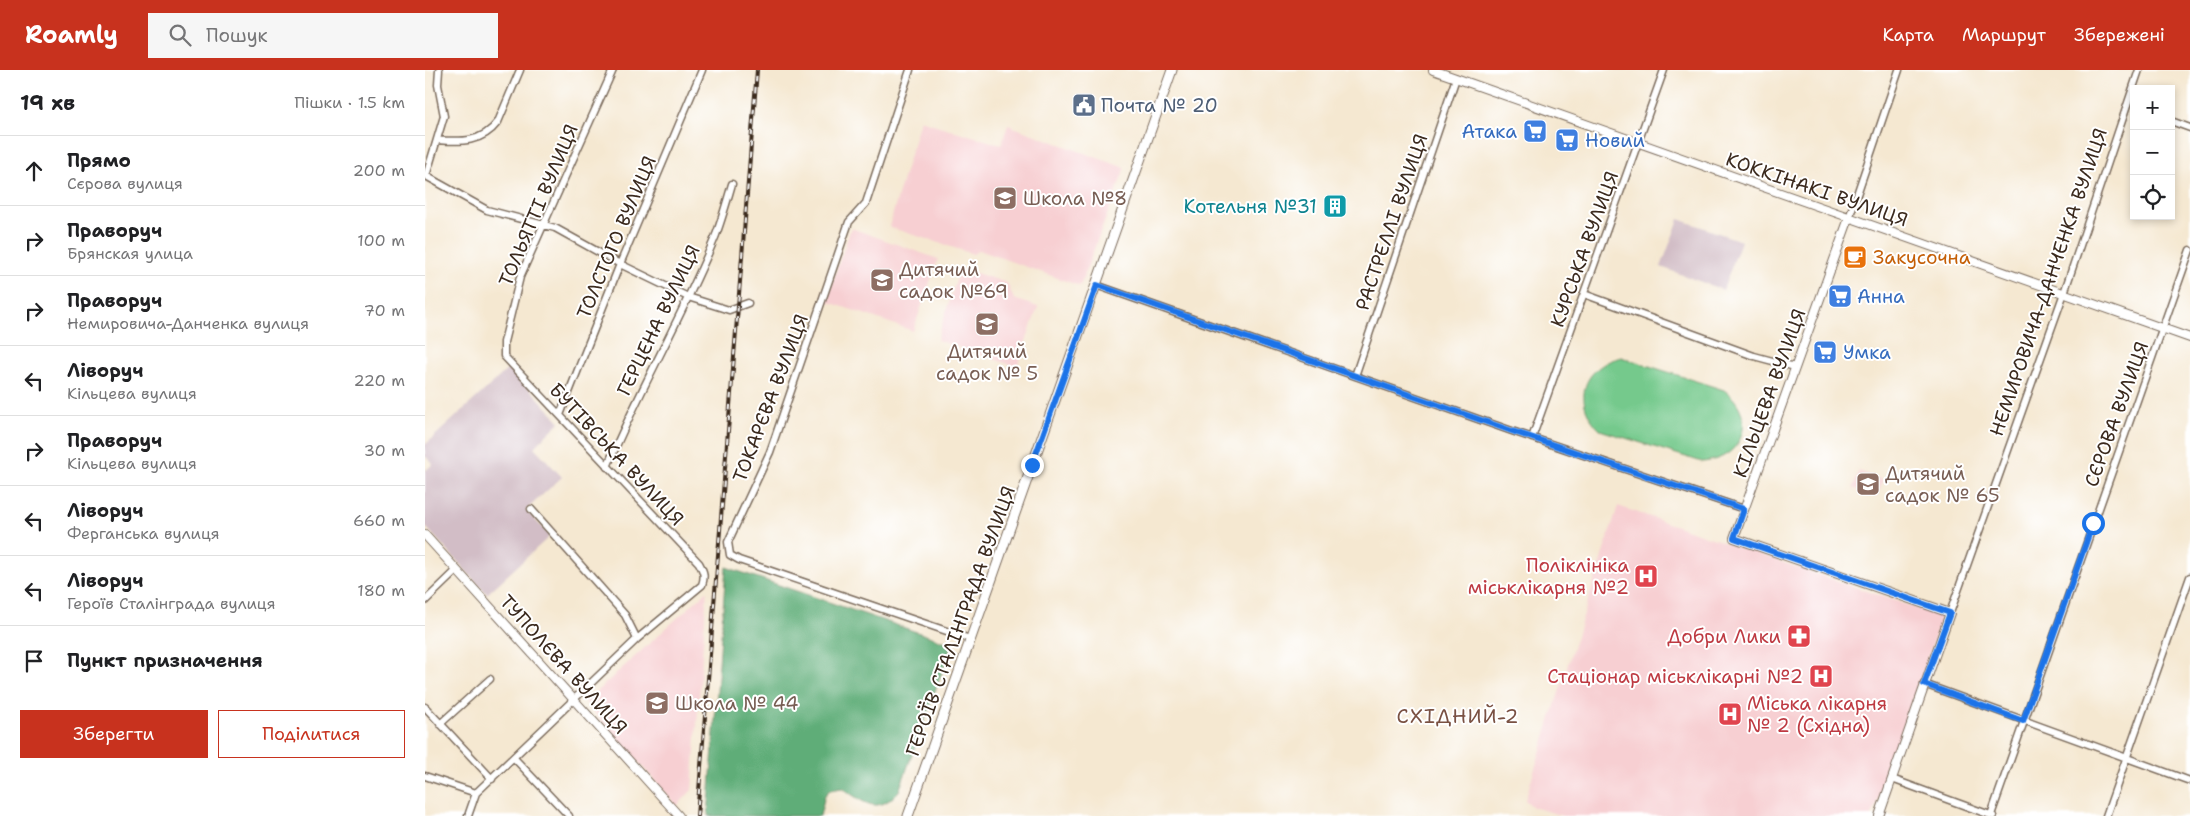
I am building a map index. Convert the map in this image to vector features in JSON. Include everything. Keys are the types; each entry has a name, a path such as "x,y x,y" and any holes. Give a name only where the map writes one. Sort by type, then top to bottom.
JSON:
{"main road":[{"name":"ГЕРОЇВ СТАЛІНГРАДА ВУЛИЦЯ","path":"908,816 1172,70"}],"street":[{"path":"439,70 438,85 444,116 425,177 487,210 555,228 620,264 688,298 729,310 748,303"},
{"path":"437,140 463,142 492,130 498,122 520,70"},
{"name":"ТОЛЬЯТТІ ВУЛИЦЯ","path":"504,356 504,342 520,277 613,70"},
{"name":"ТОЛСТОГО ВУЛИЦЯ","path":"559,415 620,264 703,70"},
{"name":"ТОКАРЄВА ВУЛИЦЯ","path":"910,70 866,203 849,222 770,452 728,542 728,549 730,555 739,560 971,639"},
{"name":"КОККІНАКІ ВУЛИЦЯ","path":"1433,70 1637,144 2190,338"},
{"name":"КУРСЬКА ВУЛИЦЯ","path":"1532,438 1664,70"},
{"name":"КІЛЬЦЕВА ВУЛИЦЯ","path":"1899,70 1849,218 1734,538 1950,613"},
{"name":"НЕМИРОВИЧА-ДАНЧЕНКА ВУЛИЦЯ","path":"1879,816 1924,684 2064,293 2139,70"},
{"name":"РАСТРЕЛЛІ ВУЛИЦЯ","path":"1355,376 1456,78"},
{"path":"2125,107 2130,108"},
{"path":"2175,122 2190,128"},
{"name":"ГЕРЦЕНА ВУЛИЦЯ","path":"607,467 630,413 688,298 717,234 732,184"},
{"name":"СЄРОВА ВУЛИЦЯ","path":"1991,816 2190,250"},
{"path":"1097,285 1532,438 1744,509"},
{"path":"1584,294 1754,356 1795,367"},
{"name":"БУТІВСЬКА ВУЛИЦЯ","path":"504,356 699,564 704,576 702,585 637,639"},
{"path":"469,816 476,794 637,639 625,615 531,509"},
{"name":"ТУПОЛЄВА ВУЛИЦЯ","path":"425,535 679,816"},
{"path":"425,601 457,570"},
{"path":"2106,816 2190,577"},
{"path":"441,724 490,679"},
{"path":"1924,684 2190,781"},
{"path":"425,707 492,779"},
{"path":"513,758 569,816"},
{"path":"425,776 476,794"},
{"path":"1892,779 1991,816"}],"shaded area":[{"name":"Школа №8","path":"920,120 1001,145 1008,125 1125,168 1080,286 979,250 973,254 889,227"},
{"path":"1679,219 1741,241 1723,290 1661,267"},
{"name":"Дитячий садок №69","path":"851,228 938,259 913,331 826,301"},
{"name":"Дитячий садок № 5","path":"960,268 1007,283 1014,299 1038,307 1017,367 937,340"},
{"path":"510,367 560,422 534,447 562,477 526,510 550,536 487,594 425,526 425,471 433,464 425,456 425,445"},
{"name":"Дитячий садок № 65","path":"1859,471 1883,480 1877,497 1853,488"},
{"name":"Міська лікарня № 2 (Східна)","path":"1618,506 1940,616 1938,628 1872,816 1563,816 1533,807 1525,800"},
{"name":"Школа № 44","path":"707,591 692,790 677,806 585,702"}],"green space":[{"path":"1621,357 1724,390 1735,400 1741,411 1742,434 1737,444 1728,453 1717,459 1702,462 1600,430 1591,419 1586,408 1585,386 1598,369 1608,362"},
{"path":"726,567 952,644 899,791 891,799 877,805 871,804 864,802 842,788 830,790 825,795 820,816 708,816"}],"railway":[{"path":"697,816 757,70"}],"place":[{"name":"Почта № 20","path":"1084,105"},
{"name":"Атака","path":"1535,131"},
{"name":"Новий","path":"1567,140"},
{"name":"Школа №8","path":"1005,198"},
{"name":"Котельня №31","path":"1335,206"},
{"name":"Закусочна","path":"1855,257"},
{"name":"Дитячий садок №69","path":"882,280"},
{"name":"Анна","path":"1840,296"},
{"name":"Дитячий садок № 5","path":"987,324"},
{"name":"Умка","path":"1825,352"},
{"name":"Дитячий садок № 65","path":"1868,484"},
{"name":"Поліклініка міськлікарня №2","path":"1646,576"},
{"name":"Добри Лики","path":"1799,636"},
{"name":"Стаціонар міськлікарні №2","path":"1821,676"},
{"name":"Школа № 44","path":"657,703"},
{"name":"Міська лікарня № 2 (Східна)","path":"1730,714"}],"district":[{"name":"СХІДНИЙ-2","path":"1458,716"}],"route":[{"path":"1032,465 1097,285 1512,431 1744,509 1734,538 1950,613 1924,684 2023,721 2093,523"}]}
